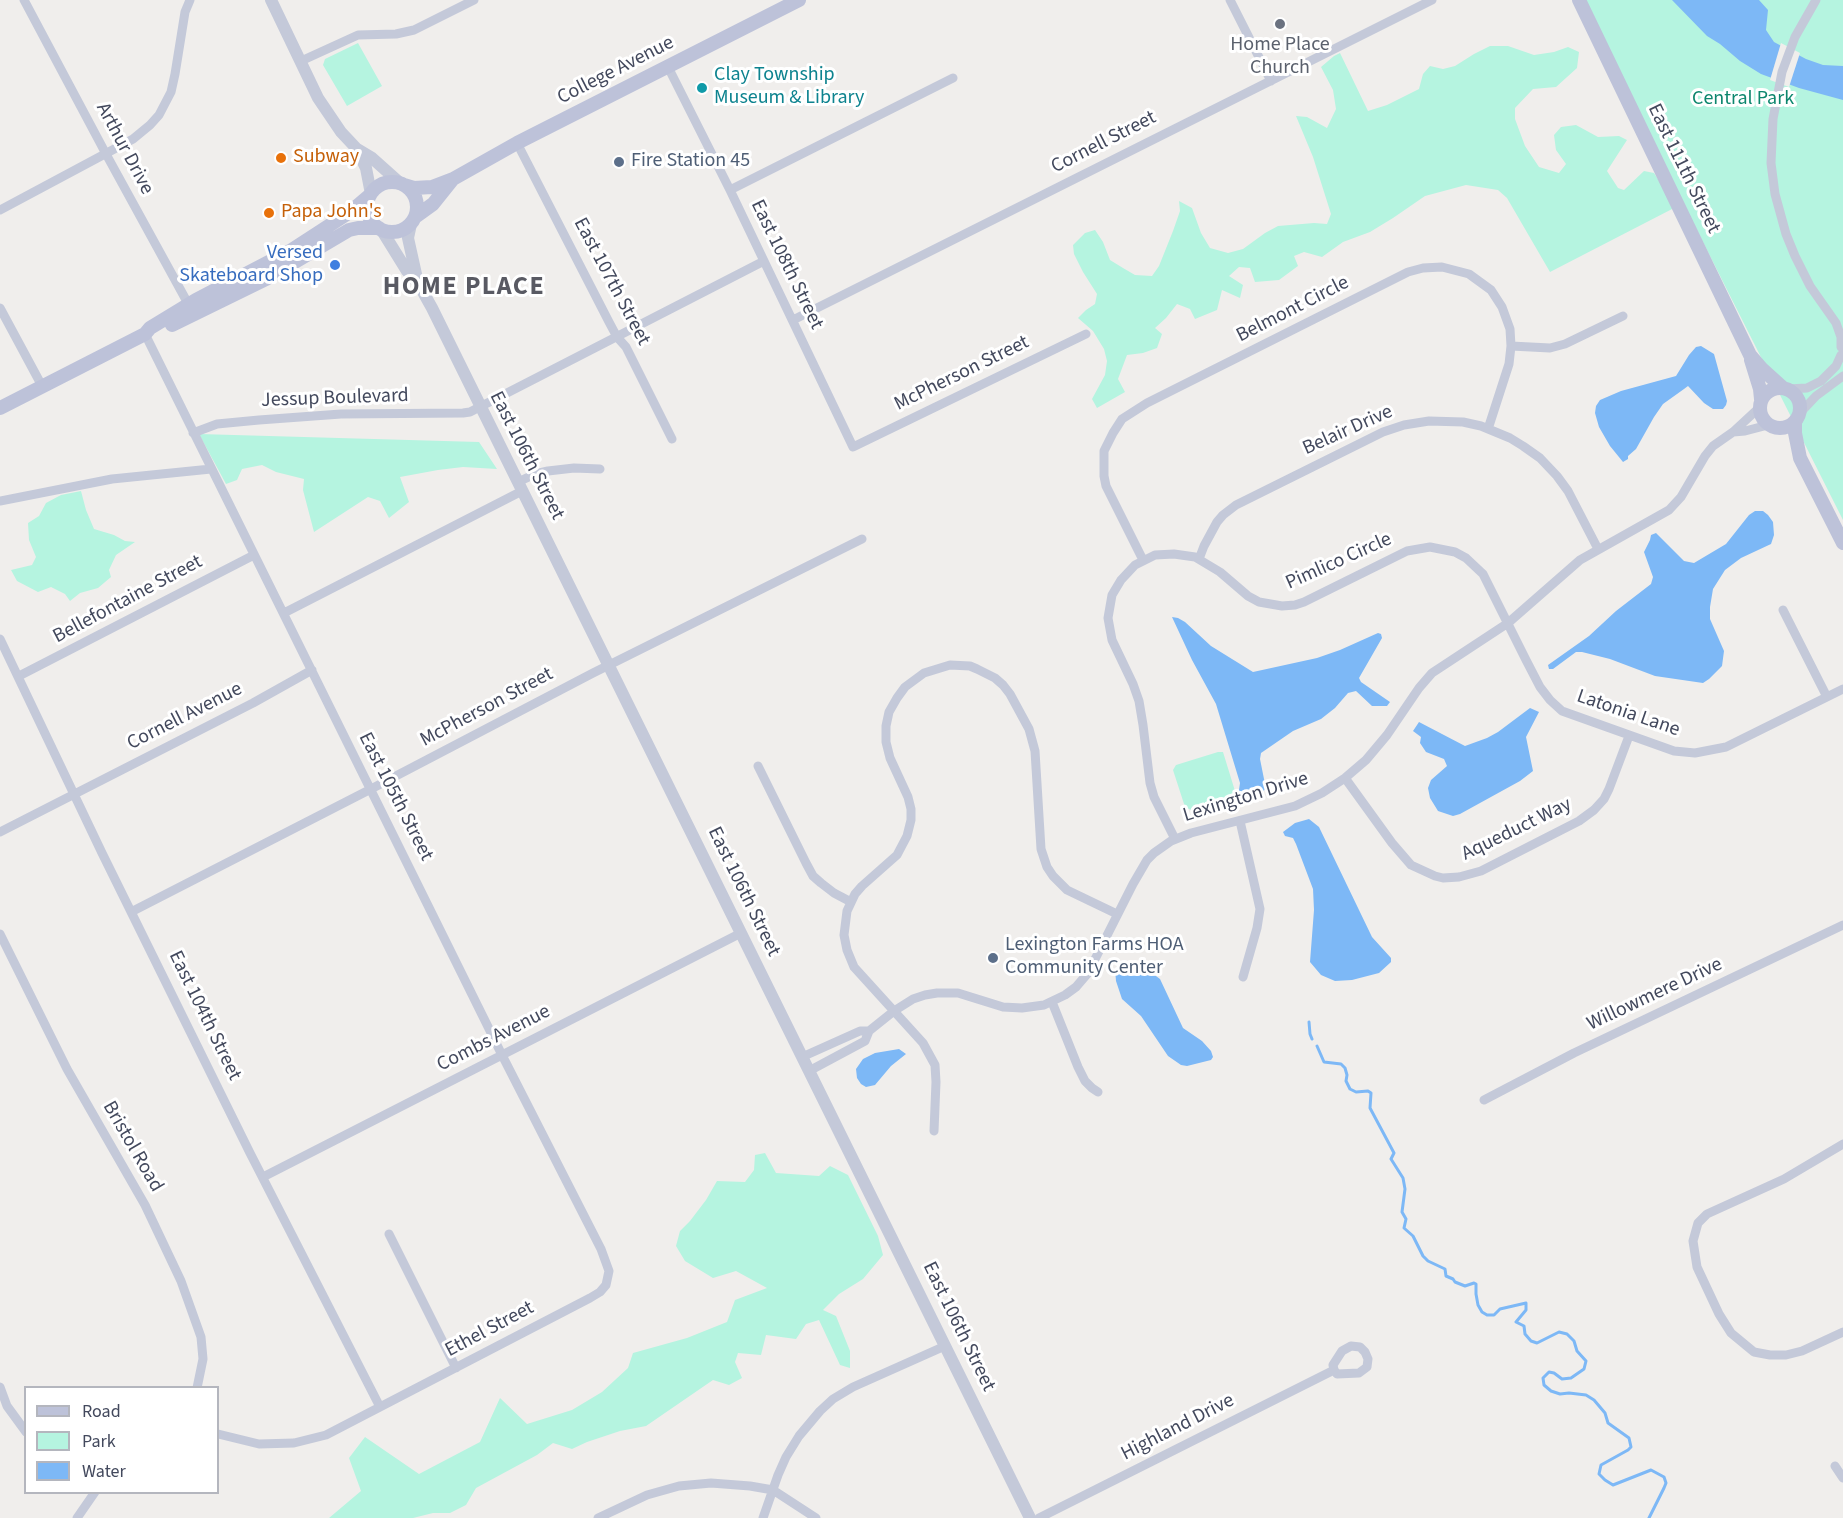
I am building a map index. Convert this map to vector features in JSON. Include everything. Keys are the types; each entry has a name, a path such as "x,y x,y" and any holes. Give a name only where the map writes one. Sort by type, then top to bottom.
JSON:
{"main road":[{"name":"College Avenue","path":"402,184 414,188 432,187 453,179 517,143 799,0"},
{"name":"East 111th Street","path":"1579,0 1750,355 1762,369 1785,388"},
{"name":"College Avenue","path":"413,220 433,204 453,179"},
{"path":"0,408 145,334 150,328 192,310 292,264 349,230 364,227 394,232 403,229 413,220 417,206 416,199 410,189 402,184 384,183 339,220 192,310"},
{"path":"371,195 368,203 369,213 373,222 380,229"},
{"name":"East 111th Street","path":"1750,355 1760,389 1760,403"},
{"path":"1800,458 1795,433 1799,399 1785,388 1770,390 1760,403 1762,418 1800,458 1843,543"},
{"path":"1771,426 1787,428 1798,417"}],"street":[{"name":"Arthur Drive","path":"24,0 192,310"},
{"path":"0,210 133,139 159,115 171,92 184,19 190,0"},
{"path":"271,0 318,98 341,132 356,148 372,158 402,184"},
{"path":"301,61 353,36 396,34 414,30 474,0"},
{"path":"1230,0 1271,81"},
{"name":"Cornell Street","path":"793,320 1271,81 1420,3 1432,0"},
{"path":"1785,388 1807,388 1821,381 1836,366 1842,350 1840,334 1829,310 1810,286 1786,234 1777,205 1771,154 1775,102 1786,59 1816,0"},
{"name":"East 108th Street","path":"668,67 765,261 853,447"},
{"path":"730,190 953,78"},
{"name":"East 107th Street","path":"517,143 617,338 626,347 672,439"},
{"path":"356,148 368,173 371,195"},
{"name":"East 106th Street","path":"413,220 408,238 418,283 1030,1518"},
{"name":"East 106th Street","path":"380,229 407,271 418,283"},
{"path":"479,407 765,261"},
{"name":"Belmont Circle","path":"1143,560 1106,486 1103,466 1104,451 1122,419 1136,409 1408,272 1442,267 1459,270 1469,274 1491,290 1497,298 1507,318 1511,346 1509,364 1488,429"},
{"path":"0,308 42,386"},
{"path":"1829,310 1843,320"},
{"path":"1511,346 1550,348 1565,344 1623,316"},
{"name":"East 105th Street","path":"145,334 502,1055 601,1249 608,1266 608,1277"},
{"name":"McPherson Street","path":"853,447 1086,334"},
{"path":"1798,417 1816,396 1843,376"},
{"name":"Lexington Drive","path":"809,1071 865,1041 869,1031 913,999 937,993 958,993 1013,1008 1038,1006 1052,1002 1076,987 1088,973 1117,914 1148,860 1160,848 1191,833 1294,806 1322,793 1345,778 1387,735 1432,673 1508,623 1570,568 1598,549 1669,510 1681,497 1705,456 1724,437 1733,432 1760,403"},
{"name":"Jessup Boulevard","path":"193,433 217,424 259,420 341,414 463,413 479,407"},
{"name":"Belair Drive","path":"1199,559 1217,522 1230,509 1383,432 1404,425 1429,422 1463,422 1488,429 1510,438 1540,458 1557,476 1573,501 1598,549"},
{"name":"Lexington Drive","path":"1733,432 1771,426"},
{"path":"284,613 520,486 535,474 574,468 600,470"},
{"path":"0,501 112,479 211,469"},
{"name":"McPherson Street","path":"131,912 609,666 862,539"},
{"name":"Pimlico Circle","path":"1143,560 1155,555 1174,554 1199,559 1220,572 1248,596 1271,605 1282,606 1304,602 1407,551 1430,547 1455,552 1466,558 1483,574 1508,623"},
{"name":"Bellefontaine Street","path":"19,676 254,555"},
{"path":"1143,560 1126,573 1116,587 1109,605 1109,624 1112,640 1139,701 1154,797 1175,839"},
{"path":"1783,610 1827,697"},
{"name":"Latonia Lane","path":"1508,623 1540,687 1562,711 1674,751 1695,753 1717,750 1740,741 1843,689"},
{"name":"East 104th Street","path":"0,639 131,912 380,1407"},
{"path":"934,1131 935,1065 923,1043 854,967 844,935 847,911 851,902 862,885 897,855 907,836 911,820 908,797 890,758 886,742 889,712 905,687 918,676 941,667 960,665 970,666 987,673 1004,685 1029,729 1037,763 1041,849 1044,860 1053,876 1067,890 1117,914"},
{"name":"Cornell Avenue","path":"0,832 253,703 312,670"},
{"name":"Aqueduct Way","path":"1345,778 1392,843 1411,865 1443,878 1459,877 1481,871 1579,821 1594,810 1609,789 1629,736"},
{"path":"758,766 813,876 851,902"},
{"path":"1240,821 1260,909 1243,976"},
{"name":"Willowmere Drive","path":"1484,1100 1574,1053 1843,925"},
{"name":"Combs Avenue","path":"263,1177 741,933"},
{"name":"Bristol Road","path":"0,934 67,1069 146,1205 181,1281 201,1337 203,1359 197,1386"},
{"path":"1052,1002 1085,1081 1098,1092"},
{"name":"Lexington Drive","path":"802,1057 860,1031 869,1031"},
{"path":"1843,1144 1784,1179 1707,1214 1698,1223 1693,1240 1697,1267 1719,1314 1731,1333 1754,1352 1786,1356 1843,1332"},
{"path":"389,1234 456,1368"},
{"name":"Ethel Street","path":"219,1434 260,1444 294,1443 326,1435 590,1298 606,1286 608,1277"},
{"path":"763,1518 786,1457 799,1436 829,1403 853,1387 945,1346"},
{"name":"Highland Drive","path":"1039,1518 1334,1370"},
{"path":"0,1387 7,1406 24,1429"},
{"path":"1835,1466 1843,1478"},
{"path":"598,1518 647,1495 679,1486 700,1484 723,1484 773,1490 816,1518"},
{"path":"80,1517 94,1494"}],"green space":[{"name":"Central Park","path":"1581,0 1843,0 1843,520"},
{"path":"358,43 382,86 347,106 323,65 325,59"},
{"path":"1490,46 1508,46 1534,55 1568,47 1579,52 1577,68 1556,87 1533,89 1515,108 1515,119 1525,146 1539,167 1559,173 1566,164 1556,150 1554,135 1561,127 1576,125 1598,137 1619,136 1627,140 1607,171 1618,188 1624,190 1644,171 1654,173 1676,207 1550,272 1507,198 1498,190 1466,185 1425,196 1370,232 1343,242 1322,257 1304,252 1294,256 1298,266 1279,280 1255,282 1250,268 1239,267 1229,276 1243,285 1240,298 1222,290 1217,310 1195,319 1190,309 1177,304 1155,328 1162,334 1157,348 1127,355 1118,379 1125,392 1097,408 1092,399 1105,375 1107,361 1104,349 1093,331 1078,318 1095,304 1097,294 1074,254 1073,245 1085,233 1095,230 1110,260 1135,275 1152,276 1159,266 1173,231 1180,211 1179,201 1192,208 1201,233 1210,248 1228,253 1243,249 1278,226 1327,224 1331,214 1313,157 1296,116 1307,117 1327,128 1336,109 1333,90 1321,67 1340,53 1368,111 1387,105 1419,89 1423,74 1430,66 1443,69 1455,66"},
{"path":"199,434 479,442 497,469 463,467 400,477 409,502 389,518 380,501 368,497 314,532 303,490 304,479 276,472 262,465 242,469 237,480 226,484"},
{"path":"81,491 94,529 125,541 135,542 116,555 109,570 111,577 98,588 80,593 70,601 65,594 51,587 38,592 17,581 11,570 32,565 36,557 29,540 28,523 39,516 46,503 61,495"},
{"path":"1223,752 1235,791 1232,797 1191,810 1185,807 1173,770 1176,765"},
{"path":"765,1153 776,1173 819,1176 830,1166 848,1175 878,1236 883,1255 863,1279 839,1294 823,1310 836,1316 850,1351 850,1368 840,1365 819,1320 806,1324 796,1339 766,1335 761,1355 738,1353 735,1362 742,1378 729,1385 713,1380 646,1426 620,1431 572,1449 553,1443 537,1455 476,1488 466,1505 450,1513 433,1513 413,1518 329,1518 361,1491 349,1458 365,1437 419,1474 480,1442 500,1398 527,1424 572,1410 602,1392 628,1368 633,1353 687,1338 727,1322 735,1300 767,1288 736,1271 713,1278 685,1261 676,1246 680,1231 706,1200 717,1181 745,1182 754,1170 755,1155"}],"water":[{"path":"1672,0 1759,0 1768,10 1766,30 1774,42 1823,65 1843,66 1843,100 1799,88 1761,74 1707,36"},
{"path":"1701,346 1714,354 1727,401 1726,405 1723,409 1713,409 1688,386 1663,404 1636,449 1623,462 1599,427 1595,413 1600,400 1621,391 1676,376 1689,355 1696,347"},
{"path":"1755,511 1763,511 1768,515 1773,522 1774,535 1771,544 1741,558 1725,570 1713,589 1710,619 1724,651 1722,666 1709,679 1703,683 1655,676 1610,659 1582,652 1576,652 1553,669 1549,669 1548,665 1589,636 1616,611 1651,584 1653,577 1644,552 1651,535 1656,533 1684,561 1694,563 1726,544 1749,515"},
{"path":"1172,617 1185,622 1211,646 1253,672 1317,658 1378,633 1381,634 1382,638 1359,678 1361,682 1390,702 1387,706 1372,706 1356,691 1348,693 1321,719 1293,731 1261,753 1260,759 1266,789 1247,802 1237,803 1240,783 1216,704"},
{"path":"1530,708 1539,712 1526,737 1533,771 1520,781 1460,814 1453,816 1438,811 1430,798 1428,788 1431,780 1447,766 1444,759 1426,752 1420,743 1421,737 1413,731 1419,722 1465,746 1498,732"},
{"path":"1309,819 1319,827 1372,937 1391,958 1391,962 1379,973 1352,980 1335,981 1321,975 1310,962 1314,910 1313,889 1293,838 1285,836 1283,832 1295,823"},
{"path":"1119,967 1160,979 1183,1028 1202,1041 1211,1051 1213,1057 1211,1060 1187,1066 1181,1065 1168,1056 1141,1016 1122,999 1116,981 1115,969"},
{"path":"899,1049 906,1054 891,1066 875,1085 866,1087 861,1084 857,1078 856,1069 863,1059 875,1053"}],"pier":[{"path":"1781,43 1800,53 1789,87 1770,80"}],"waterway":[{"path":"1309,1022 1312,1039"},
{"path":"1317,1046 1324,1062 1341,1064 1345,1068 1346,1081 1350,1089 1356,1092 1371,1093 1370,1108 1394,1153 1391,1159 1403,1178 1405,1189 1402,1212 1406,1219 1404,1228 1413,1236 1423,1256 1445,1269 1446,1276 1455,1282 1465,1286 1476,1284 1478,1305 1487,1315 1494,1315 1500,1309 1526,1303 1526,1310 1516,1322 1524,1326 1525,1334 1531,1341 1537,1343 1559,1332 1567,1334 1574,1341 1577,1351 1586,1361 1584,1369 1571,1378 1562,1379 1549,1372 1543,1378 1544,1385 1560,1394 1586,1395 1594,1400 1605,1413 1608,1423 1629,1438 1631,1447 1628,1450 1601,1465 1599,1474 1605,1480 1613,1485 1651,1470 1664,1477 1666,1483 1649,1518"}],"place":[{"name":"Home Place Church","path":"1280,24"},
{"name":"Clay Township Museum & Library","path":"702,88"},
{"name":"Subway","path":"281,158"},
{"name":"Fire Station 45","path":"619,162"},
{"name":"Papa John's","path":"269,213"},
{"name":"Versed Skateboard Shop","path":"335,265"},
{"name":"Lexington Farms HOA Community Center","path":"993,958"}],"district":[{"name":"HOME PLACE","path":"464,288"}]}
